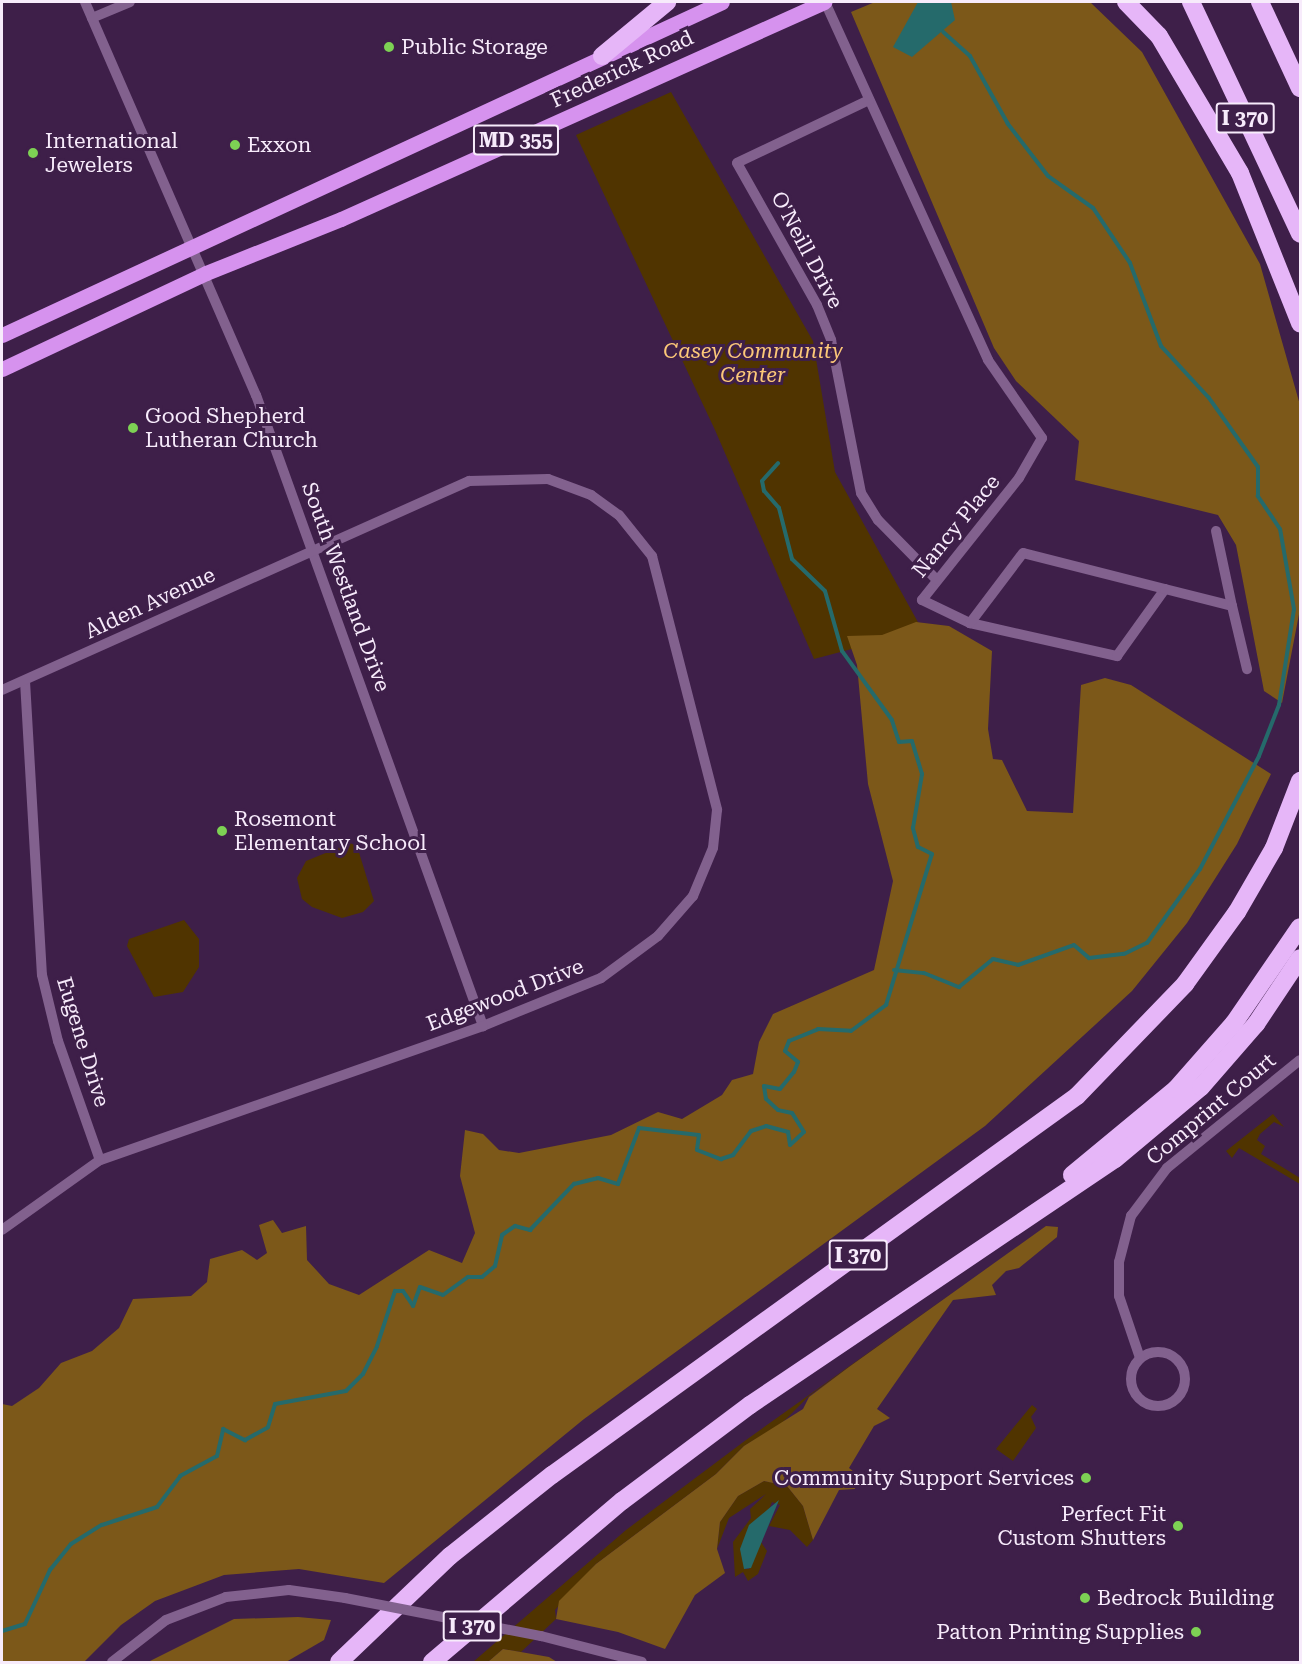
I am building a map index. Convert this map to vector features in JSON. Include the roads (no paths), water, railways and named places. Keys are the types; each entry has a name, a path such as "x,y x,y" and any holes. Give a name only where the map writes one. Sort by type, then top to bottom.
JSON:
{"highway":[{"path":"602,56 667,2"},
{"path":"1126,2 1159,36 1240,173 1300,323"},
{"name":"I 370","path":"1191,2 1300,234"},
{"name":"I 370","path":"1260,2 1300,88"},
{"name":"I 370","path":"339,1662 450,1556 561,1468 1077,1096 1185,984 1237,912 1274,848 1300,782"},
{"name":"I 370","path":"432,1662 622,1501 750,1405 1003,1230 1176,1089 1234,1023 1300,927"},
{"path":"1003,1230 1114,1159 1201,1087 1256,1024 1300,958"}],"main road":[{"name":"Frederick Road","path":"195,249 602,56 722,2"},
{"name":"Frederick Road","path":"206,273 340,219 824,2"},
{"name":"MD 355","path":"2,335 195,249"},
{"name":"MD 355","path":"2,369 206,273"}],"street":[{"name":"South Westland Drive","path":"85,2 206,273 313,548 483,1026"},
{"path":"92,18 129,2"},
{"path":"824,2 869,100"},
{"name":"Nancy Place","path":"869,100 988,360 1039,428 1040,448 922,600 970,623 1117,656 1165,589"},
{"name":"O'Neill Drive","path":"869,100 737,164 817,305 831,340 861,493 878,520 937,580"},
{"name":"Edgewood Drive","path":"2,1230 100,1160 483,1026 601,978 680,913 702,878 712,848 715,788 661,577 640,539 591,495 548,479 512,476 469,481 313,548"},
{"path":"1216,531 1247,669"},
{"name":"Alden Avenue","path":"2,690 313,548"},
{"path":"970,623 1023,554 1232,606"},
{"name":"Eugene Drive","path":"25,681 42,975 58,1041 100,1160"},
{"name":"Comprint Court","path":"1140,1358 1119,1296 1119,1262 1131,1216 1167,1168 1300,1060"},
{"path":"1163,1352 1178,1360 1185,1383 1177,1398 1157,1406 1140,1400 1131,1377 1140,1358 1163,1352"},
{"path":"112,1662 166,1620 218,1599 289,1590 345,1598 542,1636 642,1662"}],"waterway":[{"path":"894,970 924,973 959,987 993,959 1018,965 1074,945 1089,958 1124,954 1147,943 1200,869 1259,756 1279,705 1294,609 1280,529 1258,496 1258,467 1209,398 1161,346 1130,263 1093,208 1048,176 1008,124 970,56 943,32"},
{"path":"2,1631 25,1624 50,1570 71,1544 102,1525 157,1507 180,1476 217,1456 223,1429 245,1440 268,1427 275,1404 346,1391 363,1374 377,1346 395,1291 403,1291 413,1306 420,1287 443,1295 468,1277 482,1277 495,1266 502,1235 515,1226 530,1230 574,1184 598,1178 618,1184 639,1128 699,1135 697,1150 721,1159 733,1155 751,1131 766,1126 788,1132 790,1145 804,1132 792,1113 778,1110 766,1099 764,1086 780,1089 794,1072 798,1062 785,1051 789,1041 818,1029 851,1031 886,1005 932,854 918,847 913,828 922,774 912,741 899,742 892,720 842,651 825,591 792,559 779,508 764,491 762,481 778,463"}],"place":[{"name":"Public Storage","path":"389,47"},
{"name":"Exxon","path":"235,145"},
{"name":"International Jewelers","path":"33,153"},
{"name":"Good Shepherd Lutheran Church","path":"133,428"},
{"name":"Rosemont Elementary School","path":"222,831"},
{"name":"Community Support Services","path":"1086,1478"},
{"name":"Perfect Fit Custom Shutters","path":"1178,1526"},
{"name":"Bedrock Building","path":"1085,1598"},
{"name":"Patton Printing Supplies","path":"1196,1632"}],"park label":[{"name":"Casey Community Center","path":"753,363"}]}
